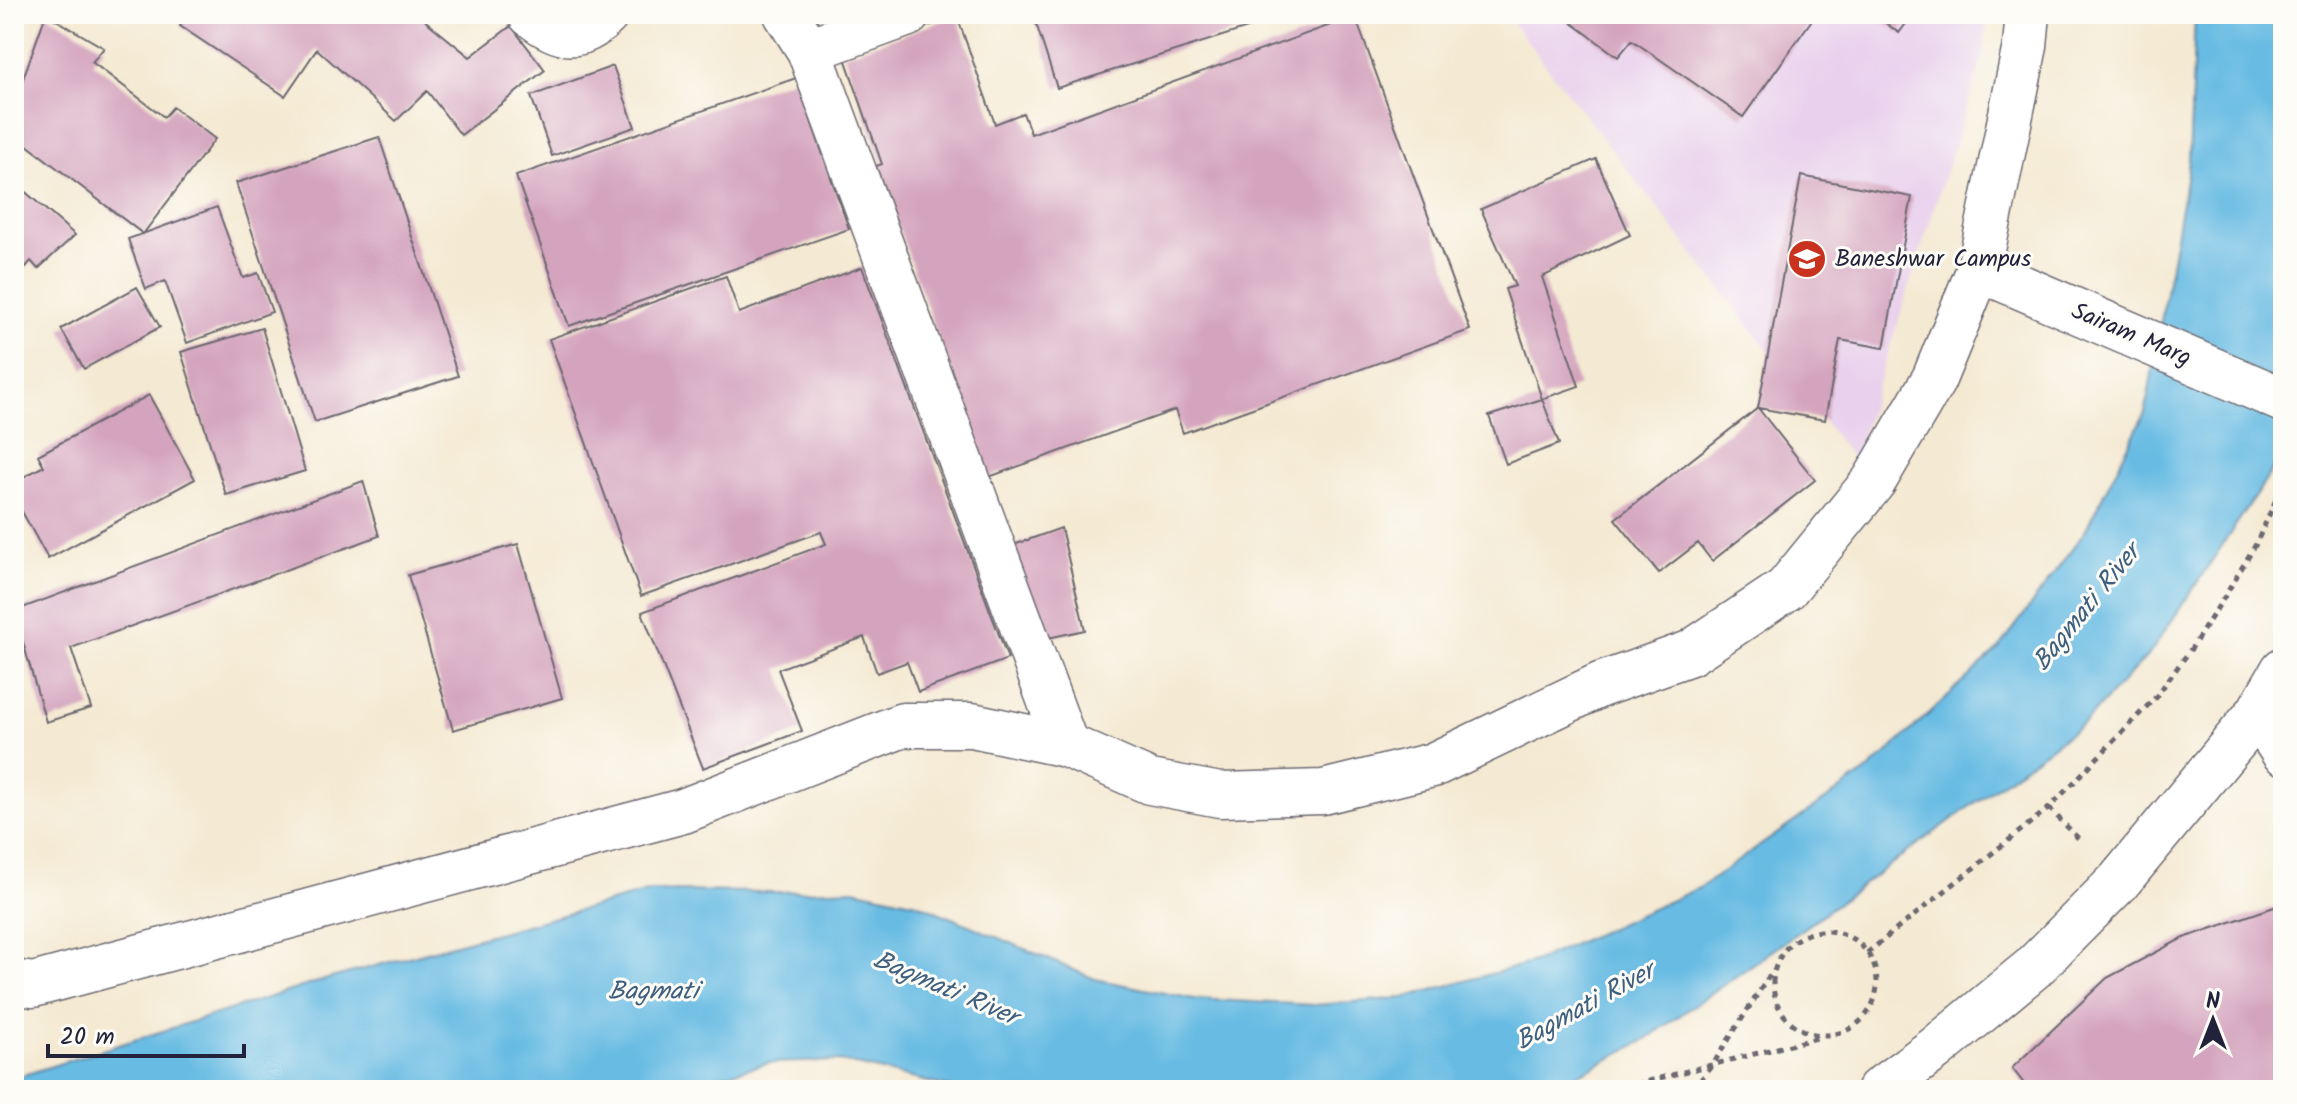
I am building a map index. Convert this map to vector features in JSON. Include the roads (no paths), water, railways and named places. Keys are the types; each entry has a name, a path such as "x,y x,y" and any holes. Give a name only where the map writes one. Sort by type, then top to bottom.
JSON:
{"street":[{"path":"530,14 567,35 588,32 607,14"},
{"path":"908,14 797,32 1066,745"},
{"path":"14,982 33,985 683,811 903,725 972,725 1066,745 1150,782 1220,795 1323,792 1433,765 1600,685 1690,653 1786,589 1874,481 1934,379 1979,269 2025,46 2028,14"},
{"name":"Sairam Marg","path":"1979,269 2283,400"},
{"path":"1879,1090 1935,1049 2033,968 2138,860 2258,713 2283,670"},
{"path":"2258,713 2283,752"}],"water":[{"name":"Bagmati","path":"2195,14 2283,14 2282,456 2150,653 2085,722 1786,941 1642,1042 1548,1090 962,1090 840,1061 768,1063 666,1090 14,1090 14,1078 324,980 651,891 854,889 917,903 1095,979 1194,999 1315,1005 1403,998 1534,962 1701,887 1871,768 2000,647 2084,533 2145,413 2189,162"}],"place":[{"name":"Baneshwar Campus","path":"1807,259"}],"water label":[{"name":"Bagmati River","path":"2087,608"},
{"name":"Bagmati River","path":"945,989"},
{"name":"Bagmati River","path":"1585,1007"}]}
